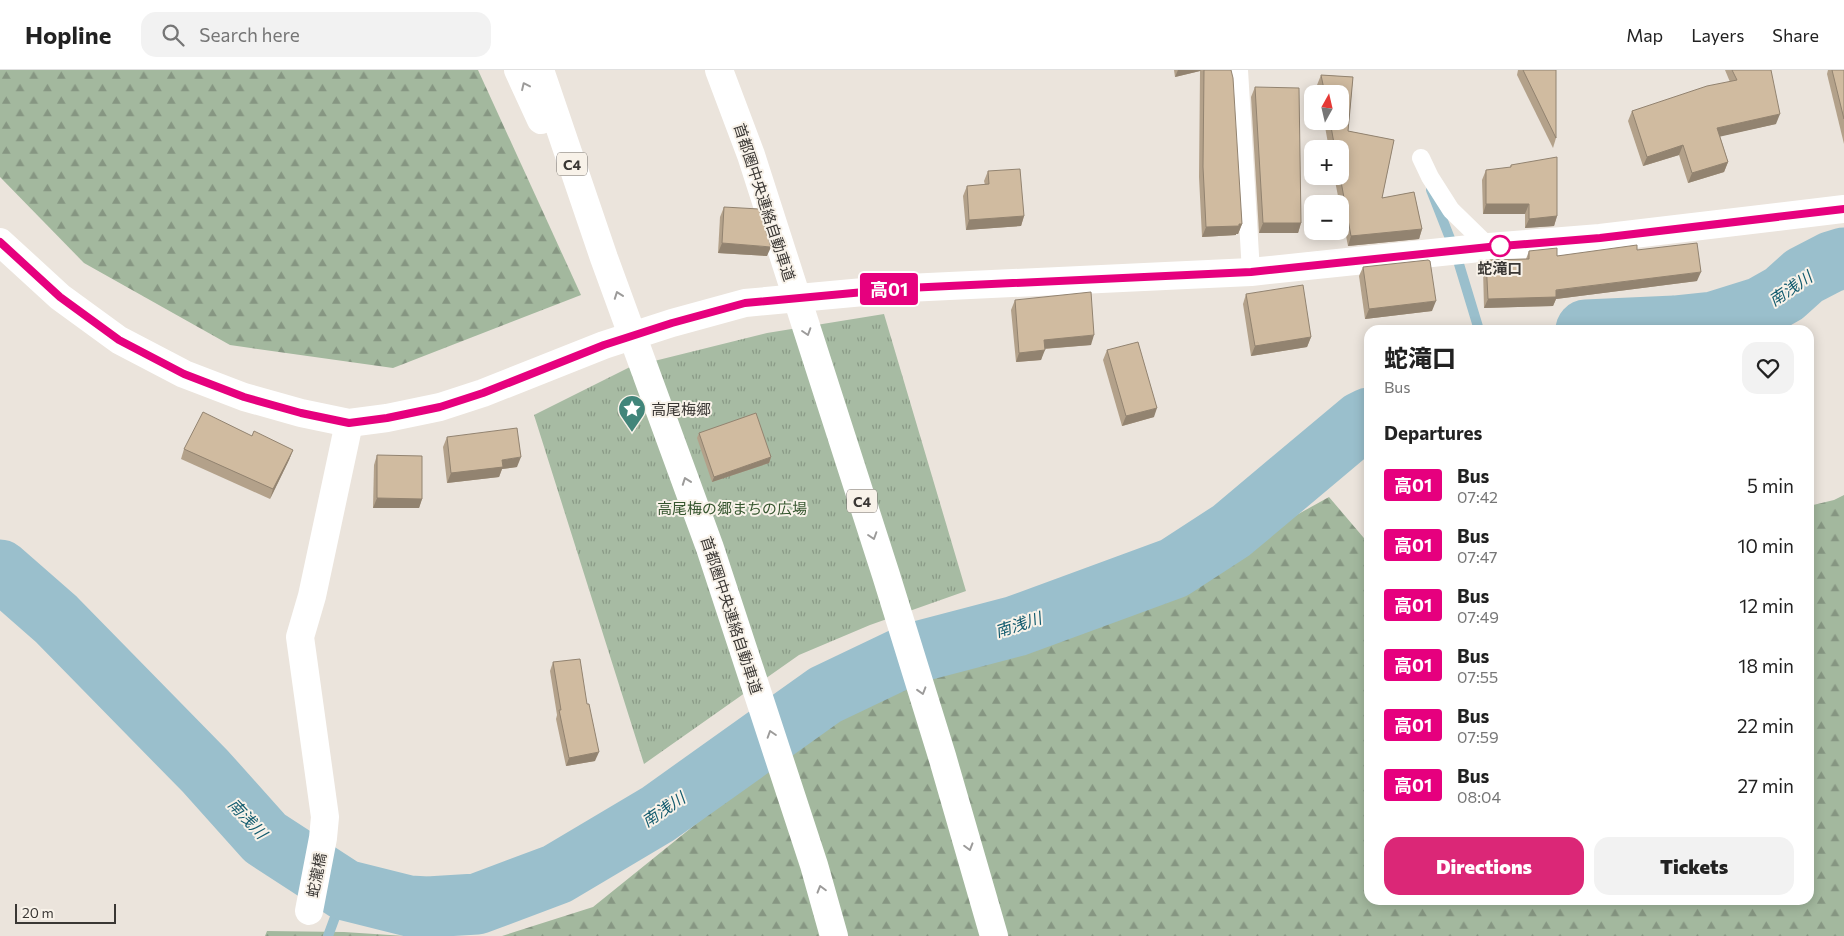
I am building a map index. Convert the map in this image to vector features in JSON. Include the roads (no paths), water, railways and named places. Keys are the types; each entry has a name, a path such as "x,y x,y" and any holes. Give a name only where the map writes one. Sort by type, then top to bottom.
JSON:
{"main road":[{"path":"518,70 604,258"},
{"name":"首都圏中央連絡自動車道","path":"540,70 604,258 710,548 814,865 834,936"},
{"name":"首都圏中央連絡自動車道","path":"719,70 751,155 942,756 994,936"},
{"path":"724,70 751,155"},
{"path":"0,242 60,297 119,340 184,374 244,397 301,413 349,423 387,418 440,407 483,393 604,345 672,323 745,303 907,288 1251,272 1489,247 1600,238 1844,210"},
{"name":"蛇瀧橋","path":"309,912 323,838 325,817 320,769 300,637 312,596 349,423"}],"lane":[{"path":"1239,70 1251,272"},
{"path":"1421,158 1451,210 1489,247"}],"waterway":[{"path":"1431,190 1451,241"},
{"name":"南浅川","path":"1684,325 1713,322 1761,307 1784,294 1804,276 1831,262 1844,258"},
{"path":"1459,264 1477,325"},
{"name":"南浅川","path":"0,570 56,619 205,771 265,838 345,890 409,906 428,907 477,904 557,874 658,814 825,695 913,653 1016,626 1174,568 1231,531 1364,420"},
{"path":"328,936 345,890"}],"place":[{"name":"蛇滝口","path":"1500,246"},
{"name":"高尾梅郷","path":"632,433"}],"park label":[{"name":"高尾梅の郷まちの広場","path":"732,508"}]}
